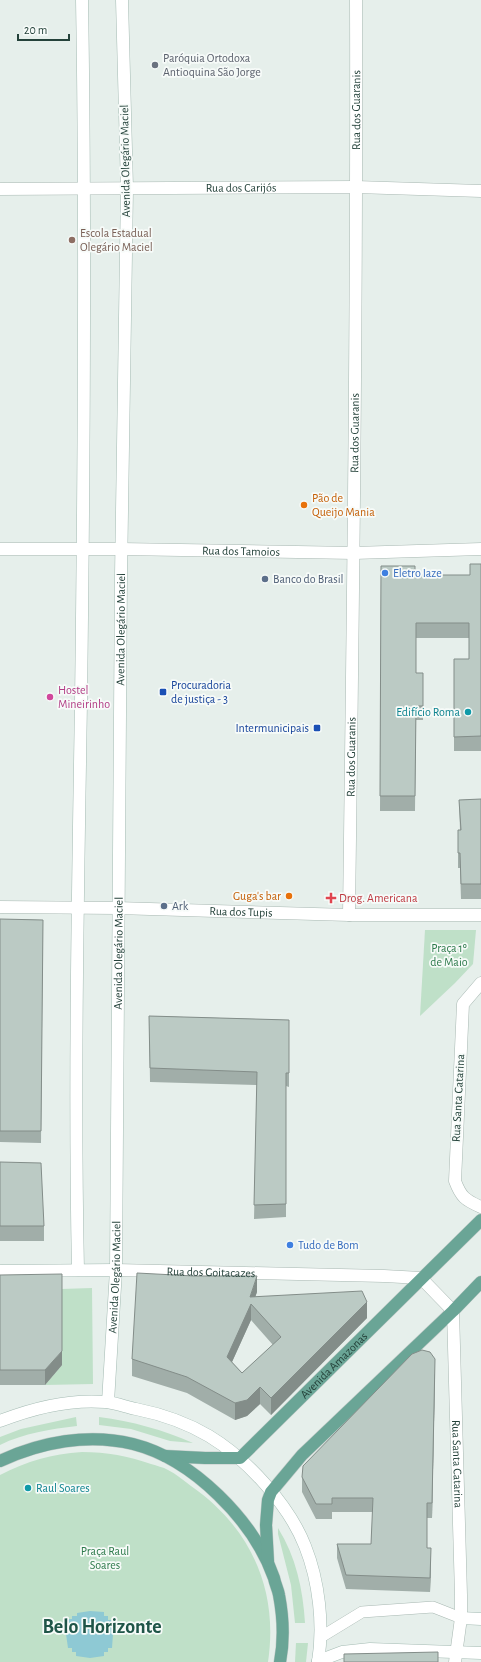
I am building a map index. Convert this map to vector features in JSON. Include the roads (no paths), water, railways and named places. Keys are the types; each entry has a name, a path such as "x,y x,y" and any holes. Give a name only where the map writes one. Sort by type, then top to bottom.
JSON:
{"main road":[{"path":"78,1270 78,908 83,549 85,189 82,0"},
{"name":"Avenida Olegário Maciel","path":"108,1402 116,1270 121,549 127,188 122,0"},
{"name":"Rua dos Guaranis","path":"350,915 354,553 356,0"},
{"name":"Rua dos Carijós","path":"0,189 356,187 481,191"},
{"name":"Rua dos Tamoios","path":"0,549 121,549 354,553 481,549"},
{"name":"Rua dos Tupis","path":"0,908 118,908 350,915 480,917"},
{"name":"Rua Santa Catarina","path":"481,983 463,1004 455,1180 459,1192 467,1201 481,1207"},
{"name":"Avenida Amazonas","path":"240,1458 481,1220"},
{"name":"Rua dos Goitacazes","path":"0,1271 116,1270 422,1278"},
{"path":"422,1278 453,1311"},
{"path":"269,1564 266,1525 268,1500 272,1492 302,1456 453,1311 481,1282"},
{"name":"Rua Santa Catarina","path":"453,1311 461,1618 456,1657"},
{"path":"0,1421 20,1413 61,1404 108,1402 162,1415 209,1436 240,1458 272,1492 290,1518 305,1545 314,1575 321,1637 318,1661 342,1652 370,1649 456,1657 481,1653"},
{"path":"0,1461 22,1452 58,1442 90,1440 123,1442 164,1456 192,1474 227,1502 245,1526 269,1564 279,1594 282,1636 280,1662"},
{"path":"164,1456 240,1458"},
{"path":"461,1618 481,1619"}],"street":[{"path":"321,1637 362,1612 434,1607 461,1618"}],"water":[{"path":"90,1611 104,1612 104,1616 108,1616 108,1620 111,1620 113,1634 112,1648 108,1648 108,1652 104,1652 104,1656 90,1658 76,1656 76,1652 72,1652 72,1648 68,1648 66,1634 68,1619 72,1619 72,1616 77,1616 77,1613"}],"place":[{"name":"Paróquia Ortodoxa Antioquina São Jorge","path":"155,65"},
{"name":"Escola Estadual Olegário Maciel","path":"72,240"},
{"name":"Pão de Queijo Mania","path":"304,505"},
{"name":"Eletro Iaze","path":"385,573"},
{"name":"Banco do Brasil","path":"265,579"},
{"name":"Procuradoria de justiça - 3","path":"163,692"},
{"name":"Hostel Mineirinho","path":"50,697"},
{"name":"Edifício Roma","path":"468,712"},
{"name":"Intermunicipais","path":"317,728"},
{"name":"Guga's bar","path":"289,896"},
{"name":"Drog. Americana","path":"331,898"},
{"name":"Ark","path":"164,906"},
{"name":"Tudo de Bom","path":"290,1245"},
{"name":"Raul Soares","path":"28,1488"}],"district":[{"name":"Belo Horizonte","path":"102,1626"}],"park label":[{"name":"Praça 1º de Maio","path":"449,955"},
{"name":"Praça Raul Soares","path":"105,1558"}]}
